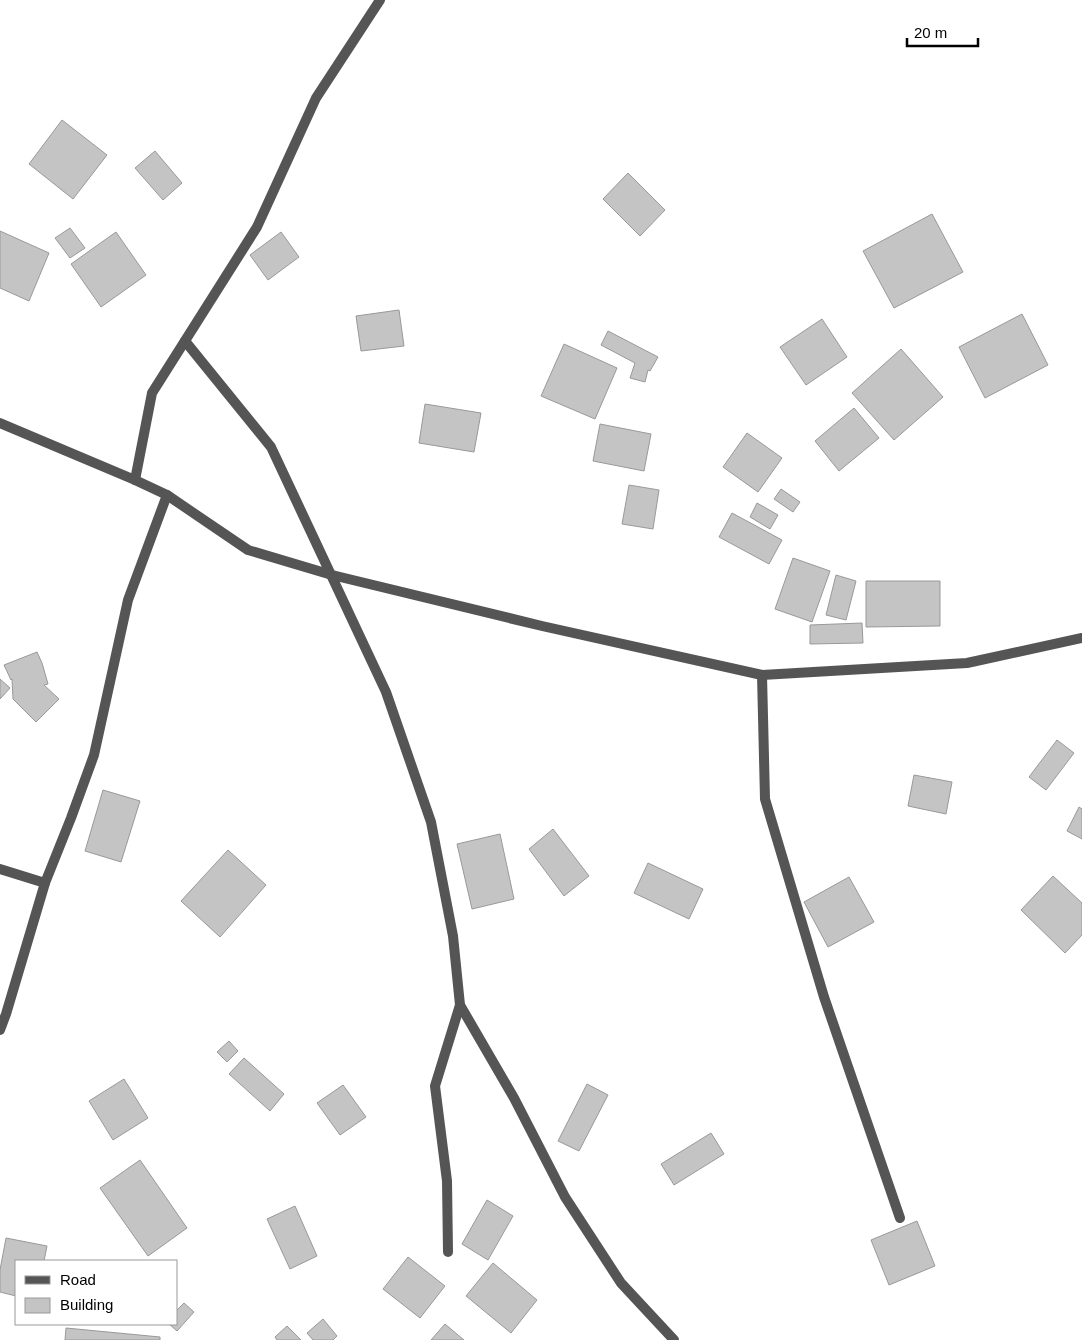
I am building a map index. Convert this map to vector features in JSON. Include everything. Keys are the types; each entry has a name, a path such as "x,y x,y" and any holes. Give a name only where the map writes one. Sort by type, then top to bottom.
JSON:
{"street":[{"path":"135,480 152,393 257,227 316,98 380,0"},
{"path":"184,341 271,447 386,692 431,822 453,936 460,1005 435,1086 447,1181 448,1252"},
{"path":"0,423 167,495 248,550 332,575 542,626 762,675 967,663 1082,638"},
{"path":"0,1030 45,883 72,818 94,755 128,600 167,495"},
{"path":"762,675 765,800 824,996 900,1218"},
{"path":"0,869 45,883"},
{"path":"460,1005 514,1098 565,1197 621,1283 674,1340"}],"building":[{"path":"62,120 107,155 73,199 29,164"},
{"path":"155,151 182,183 163,200 135,168"},
{"path":"628,173 665,210 640,236 603,199"},
{"path":"932,214 963,272 894,308 863,251"},
{"path":"70,228 85,248 70,258 55,238"},
{"path":"0,231 49,253 29,301 0,288"},
{"path":"116,232 146,275 101,307 71,264"},
{"path":"281,232 299,257 268,280 250,255"},
{"path":"399,310 404,346 361,351 356,316"},
{"path":"1022,314 1048,365 985,398 959,347"},
{"path":"822,319 847,357 806,385 780,347"},
{"path":"608,331 658,357 650,371 648,370 645,382 630,378 635,363 601,345"},
{"path":"564,344 617,368 595,419 541,396"},
{"path":"901,349 943,397 894,440 852,393"},
{"path":"425,404 481,413 474,452 419,443"},
{"path":"854,408 879,438 839,471 815,441"},
{"path":"600,424 651,434 644,471 593,461"},
{"path":"747,433 782,458 758,492 723,467"},
{"path":"629,485 659,490 653,529 622,524"},
{"path":"781,489 800,502 793,512 774,499"},
{"path":"757,503 778,515 770,529 750,517"},
{"path":"732,513 782,540 769,564 719,537"},
{"path":"793,558 830,571 812,622 775,609"},
{"path":"836,575 856,581 846,620 826,615"},
{"path":"866,581 940,581 940,626 866,627"},
{"path":"862,623 863,643 810,644 810,625"},
{"path":"37,652 48,684 44,685 59,699 36,722 13,699 12,679 4,665"},
{"path":"0,679 10,688 0,699"},
{"path":"1057,740 1074,753 1046,790 1029,777"},
{"path":"914,775 952,782 946,814 908,806"},
{"path":"103,790 140,801 121,862 85,851"},
{"path":"1079,807 1082,809 1082,839 1067,831"},
{"path":"553,829 589,876 564,896 529,849"},
{"path":"500,834 514,899 472,909 457,844"},
{"path":"228,850 266,885 220,937 181,901"},
{"path":"648,863 703,889 689,919 634,893"},
{"path":"1053,876 1082,903 1082,935 1065,953 1021,910"},
{"path":"849,877 874,922 828,947 804,902"},
{"path":"229,1041 238,1051 227,1062 217,1052"},
{"path":"244,1058 284,1094 270,1111 229,1074"},
{"path":"124,1079 148,1118 113,1140 89,1101"},
{"path":"587,1084 608,1095 579,1151 558,1141"},
{"path":"343,1085 366,1117 340,1135 317,1103"},
{"path":"711,1133 724,1154 674,1185 661,1164"},
{"path":"140,1160 187,1228 148,1256 100,1188"},
{"path":"487,1200 513,1216 488,1260 462,1244"},
{"path":"295,1206 317,1256 290,1269 267,1219"},
{"path":"917,1221 935,1266 889,1285 871,1240"},
{"path":"6,1238 47,1246 44,1260 15,1260 15,1296 0,1292 0,1270"},
{"path":"408,1257 445,1286 420,1318 383,1289"},
{"path":"493,1263 537,1300 511,1333 466,1296"},
{"path":"184,1303 194,1312 177,1331 170,1325 178,1325 178,1309"},
{"path":"323,1319 337,1336 333,1340 313,1340 307,1333"},
{"path":"445,1324 464,1340 431,1340"},
{"path":"287,1326 301,1340 277,1340 275,1337"},
{"path":"66,1328 160,1337 160,1340 65,1340"}]}
